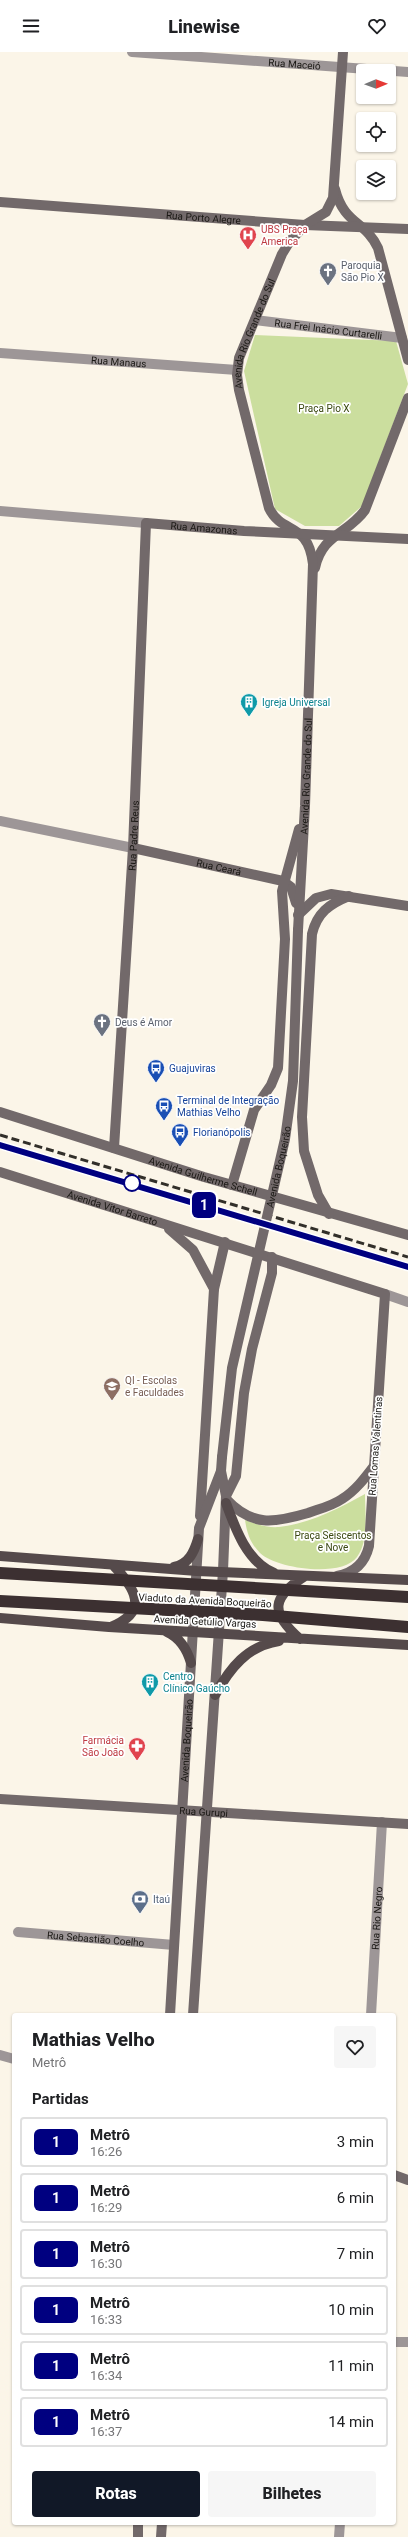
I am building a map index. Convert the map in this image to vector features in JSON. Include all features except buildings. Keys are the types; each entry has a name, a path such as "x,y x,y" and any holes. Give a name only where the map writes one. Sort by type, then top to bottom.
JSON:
{"highway":[{"name":"Viaduto da Avenida Boqueirão","path":"0,1573 408,1598"},
{"name":"Viaduto da Avenida Boqueirão","path":"0,1601 255,1614 408,1627"}],"main road":[{"name":"Avenida Rio Grande do Sul","path":"298,930 305,806 314,574 310,546 302,534 277,518 269,508 239,390 237,370 241,352 282,254 290,241 305,225 326,212 335,189 343,52"},
{"name":"Avenida Rio Grande do Sul","path":"335,189 345,214 371,236 378,248 408,360"},
{"name":"Rua Porto Alegre","path":"0,202 305,225 359,226 408,230"},
{"name":"Avenida Rio Grande do Sul","path":"314,574 320,552 333,535 355,520 365,510 408,398"},
{"name":"Rua Amazonas","path":"146,522 302,534 408,539"},
{"name":"Rua Padre Reus","path":"114,1148 133,848 146,522"},
{"path":"232,1186 254,1110 271,1084 278,1068 286,939 282,902 283,881 305,806"},
{"name":"Rua Ceará","path":"133,848 283,881"},
{"path":"283,881 289,884 293,892 298,916"},
{"path":"298,916 311,902 326,894 349,896 408,906"},
{"path":"329,1214 318,1195 304,1151 302,1117 312,934 321,912 334,902 349,896"},
{"name":"Avenida Boqueirão","path":"194,2013 206,1811 223,1571 226,1499 221,1470 222,1457 232,1368 285,1139 292,1088 298,930"},
{"name":"Avenida Guilherme Schell","path":"0,1112 232,1186 408,1235"},
{"name":"Avenida Vitor Barreto","path":"0,1172 276,1259"},
{"path":"160,1223 181,1238 193,1250 214,1289"},
{"path":"199,1528 214,1289 225,1242"},
{"path":"280,1575 264,1567 249,1552 237,1530 226,1499 236,1476 248,1371 276,1259 384,1294"},
{"name":"Rua Lomas Valentinas","path":"333,1577 352,1571 366,1557 369,1546 384,1294"},
{"path":"226,1499 251,1518 272,1521 284,1520 325,1507 342,1499 374,1466"},
{"name":"Avenida Boqueirão","path":"170,2013 199,1528 221,1470"},
{"path":"168,1569 186,1563 195,1549 198,1539"},
{"path":"0,1556 168,1569 408,1580"},
{"path":"109,1627 128,1617 135,1602 132,1586 113,1565"},
{"path":"300,1639 282,1619 279,1601 284,1590 305,1576"},
{"name":"Avenida Getúlio Vargas","path":"0,1618 193,1633 408,1645"},
{"path":"165,1631 180,1641 189,1654 191,1663"},
{"path":"215,1695 232,1668 252,1650 267,1643 300,1639"},
{"name":"Rua Gurupi","path":"0,1799 408,1824"},
{"path":"396,2176 408,2180"},
{"path":"138,2525 138,2537"},
{"path":"161,2537 162,2525"}],"street":[{"name":"Rua Maceió","path":"132,52 408,72"},
{"name":"Rua Frei Inácio Curtarelli","path":"255,320 402,338"},
{"name":"Rua Manaus","path":"0,353 237,370"},
{"name":"Rua Amazonas","path":"0,512 146,522"},
{"name":"Rua Ceará","path":"0,821 133,848"},
{"path":"384,1294 408,1302"},
{"name":"Rua Rio Negro","path":"371,2013 382,1822"},
{"name":"Rua Sebastião Coelho","path":"18,1932 174,1945"},
{"path":"0,2055 12,2058"},
{"path":"396,2342 408,2342"},
{"path":"339,2537 340,2525"}],"green space":[{"name":"Praça Pio X","path":"255,335 396,341 408,384 362,506 339,526 305,526 275,509 244,371"},
{"name":"Praça Seiscentos e Nove","path":"365,1494 365,1535 361,1550 357,1557 349,1564 324,1569 294,1567 268,1559 260,1553 251,1542 245,1520 270,1527 302,1523 324,1515"}],"railway":[{"path":"0,1135 408,1257"},
{"path":"0,1145 408,1267"}],"metro line":[{"name":"1","path":"0,1145 233,1213 408,1267"}],"place":[{"name":"UBS Praça America","path":"248,250"},
{"name":"Paroquia São Pio X","path":"328,286"},
{"name":"Igreja Universal","path":"249,717"},
{"name":"Deus é Amor","path":"102,1037"},
{"name":"Guajuviras","path":"156,1083"},
{"name":"Terminal de Integração Mathias Velho","path":"164,1121"},
{"name":"Florianópolis","path":"180,1147"},
{"name":"QI - Escolas e Faculdades","path":"112,1401"},
{"name":"Centro Clínico Gaúcho","path":"150,1697"},
{"name":"Farmácia São João","path":"137,1761"},
{"name":"Itaú","path":"140,1914"}]}
